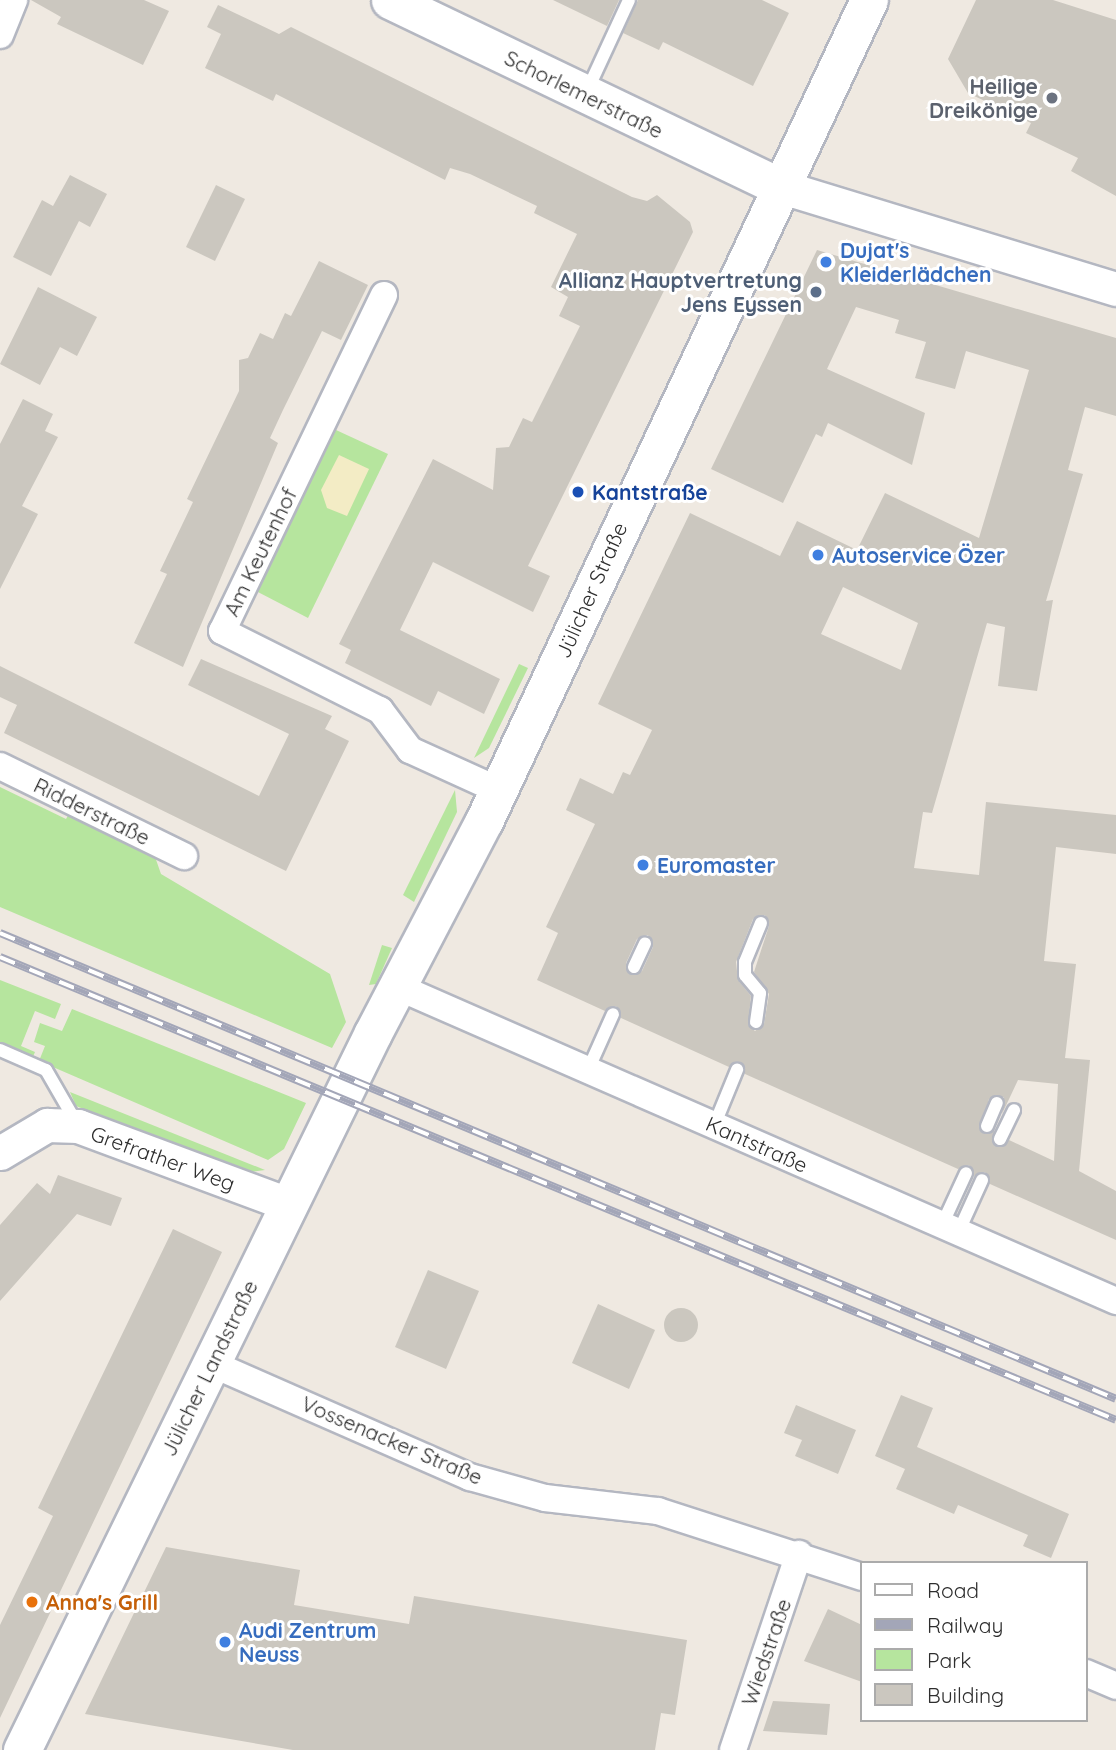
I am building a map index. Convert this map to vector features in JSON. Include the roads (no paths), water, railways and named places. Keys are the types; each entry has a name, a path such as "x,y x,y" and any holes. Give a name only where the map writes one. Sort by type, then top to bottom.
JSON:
{"main road":[{"name":"Schorlemerstraße","path":"390,0 779,186"},
{"name":"Jülicher Straße","path":"398,987 498,790 779,186 869,0"},
{"name":"Jülicher Landstraße","path":"22,1750 210,1363 398,987"}],"street":[{"path":"0,35 14,0"},
{"path":"779,186 1116,289"},
{"name":"Am Keutenhof","path":"384,295 222,631 380,710 410,750 498,790"},
{"name":"Ridderstraße","path":"0,766 184,856"},
{"name":"Kantstraße","path":"398,987 1116,1301"},
{"name":"Grefrather Weg","path":"0,1153 47,1125 78,1126 290,1205"},
{"name":"Vossenacker Straße","path":"210,1363 470,1477 545,1498 658,1511 799,1554 860,1576"},
{"name":"Wiedstraße","path":"733,1750 799,1554"},
{"path":"1088,1674 1116,1686"}],"lane":[{"path":"586,95 629,0"},
{"path":"756,1022 760,993 745,975 746,962 761,923"},
{"path":"634,967 645,943"},
{"path":"588,1070 613,1014"},
{"path":"0,1050 46,1070 78,1126"},
{"path":"714,1126 737,1070"},
{"path":"986,1126 996,1103"},
{"path":"1000,1139 1014,1110"},
{"path":"950,1229 966,1173"},
{"path":"950,1229 982,1180"}],"railway":[{"path":"0,933 1116,1399"},
{"path":"0,957 1116,1420"}],"place":[{"name":"Heilige Dreikönige","path":"1052,98"},
{"name":"Dujat's Kleiderlädchen","path":"826,262"},
{"name":"Allianz Hauptvertretung Jens Eyssen","path":"816,292"},
{"name":"Kantstraße","path":"578,492"},
{"name":"Autoservice Özer","path":"818,555"},
{"name":"Euromaster","path":"643,865"},
{"name":"Anna's Grill","path":"32,1602"},
{"name":"Audi Zentrum Neuss","path":"225,1642"}]}
